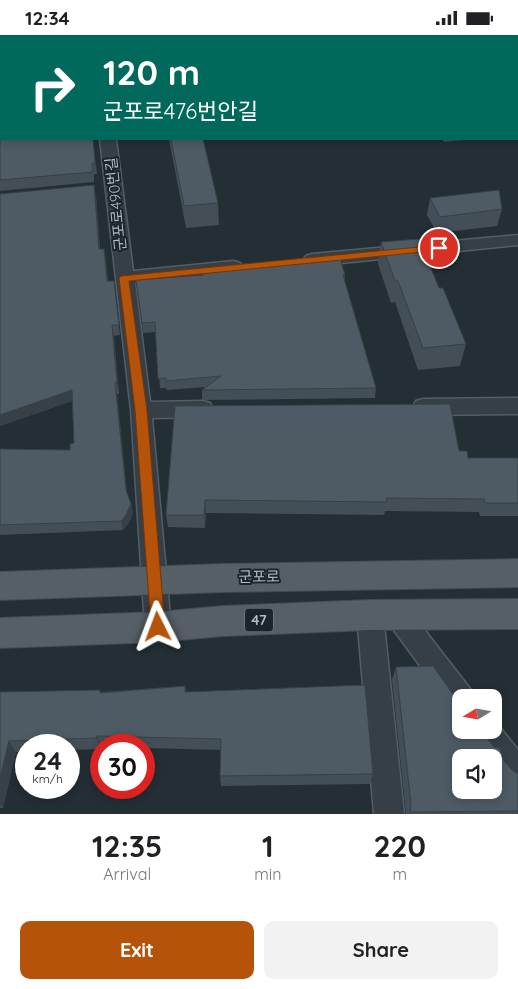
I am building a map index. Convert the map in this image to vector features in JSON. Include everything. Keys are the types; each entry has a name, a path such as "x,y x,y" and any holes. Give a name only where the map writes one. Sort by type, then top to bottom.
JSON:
{"main road":[{"name":"군포로","path":"0,586 156,580 518,573"},
{"name":"47","path":"0,633 158,627 223,621 383,614 518,614"}],"street":[{"name":"군포로490번길","path":"108,140 104,188 124,278 141,410 156,580 158,627"},
{"path":"292,262 518,240"},
{"path":"124,278 252,266"},
{"path":"399,407 518,406"},
{"path":"141,410 220,409"},
{"path":"383,614 452,689"},
{"path":"383,614 389,814"},
{"path":"492,739 518,773"}],"building":[{"path":"0,140 93,140 95,163 92,164 93,172 0,180"},
{"path":"171,140 203,140 218,203 184,206"},
{"path":"94,185 99,249 104,249 107,281 114,281 119,325 112,325 117,383 115,383 126,490 131,504 121,521 0,525 0,449 70,450 70,444 74,443 72,390 0,415 0,194"},
{"path":"499,190 502,209 440,217 430,198"},
{"path":"419,239 439,288 443,288 466,344 423,348 381,242"},
{"path":"339,255 345,275 343,275 376,388 202,390 221,376 166,381 166,378 158,379 155,322 142,323 136,280 203,275 203,271 207,270 207,268"},
{"path":"450,404 459,451 467,451 468,458 518,458 518,503 485,503 484,499 386,498 387,502 205,500 204,515 166,515 175,406"},
{"path":"433,666 452,693 452,739 488,739 494,747 500,749 452,749 452,799 502,799 502,754 504,761 518,774 518,811 410,812 411,804 396,667"},
{"path":"365,685 373,774 220,776 221,739 155,737 155,734 90,734 90,738 80,739 80,734 15,734 15,741 9,741 0,778 0,692 100,690 100,693 185,686 185,692"}],"route":[{"path":"158,627 156,580 141,410 124,278 439,248"}]}
